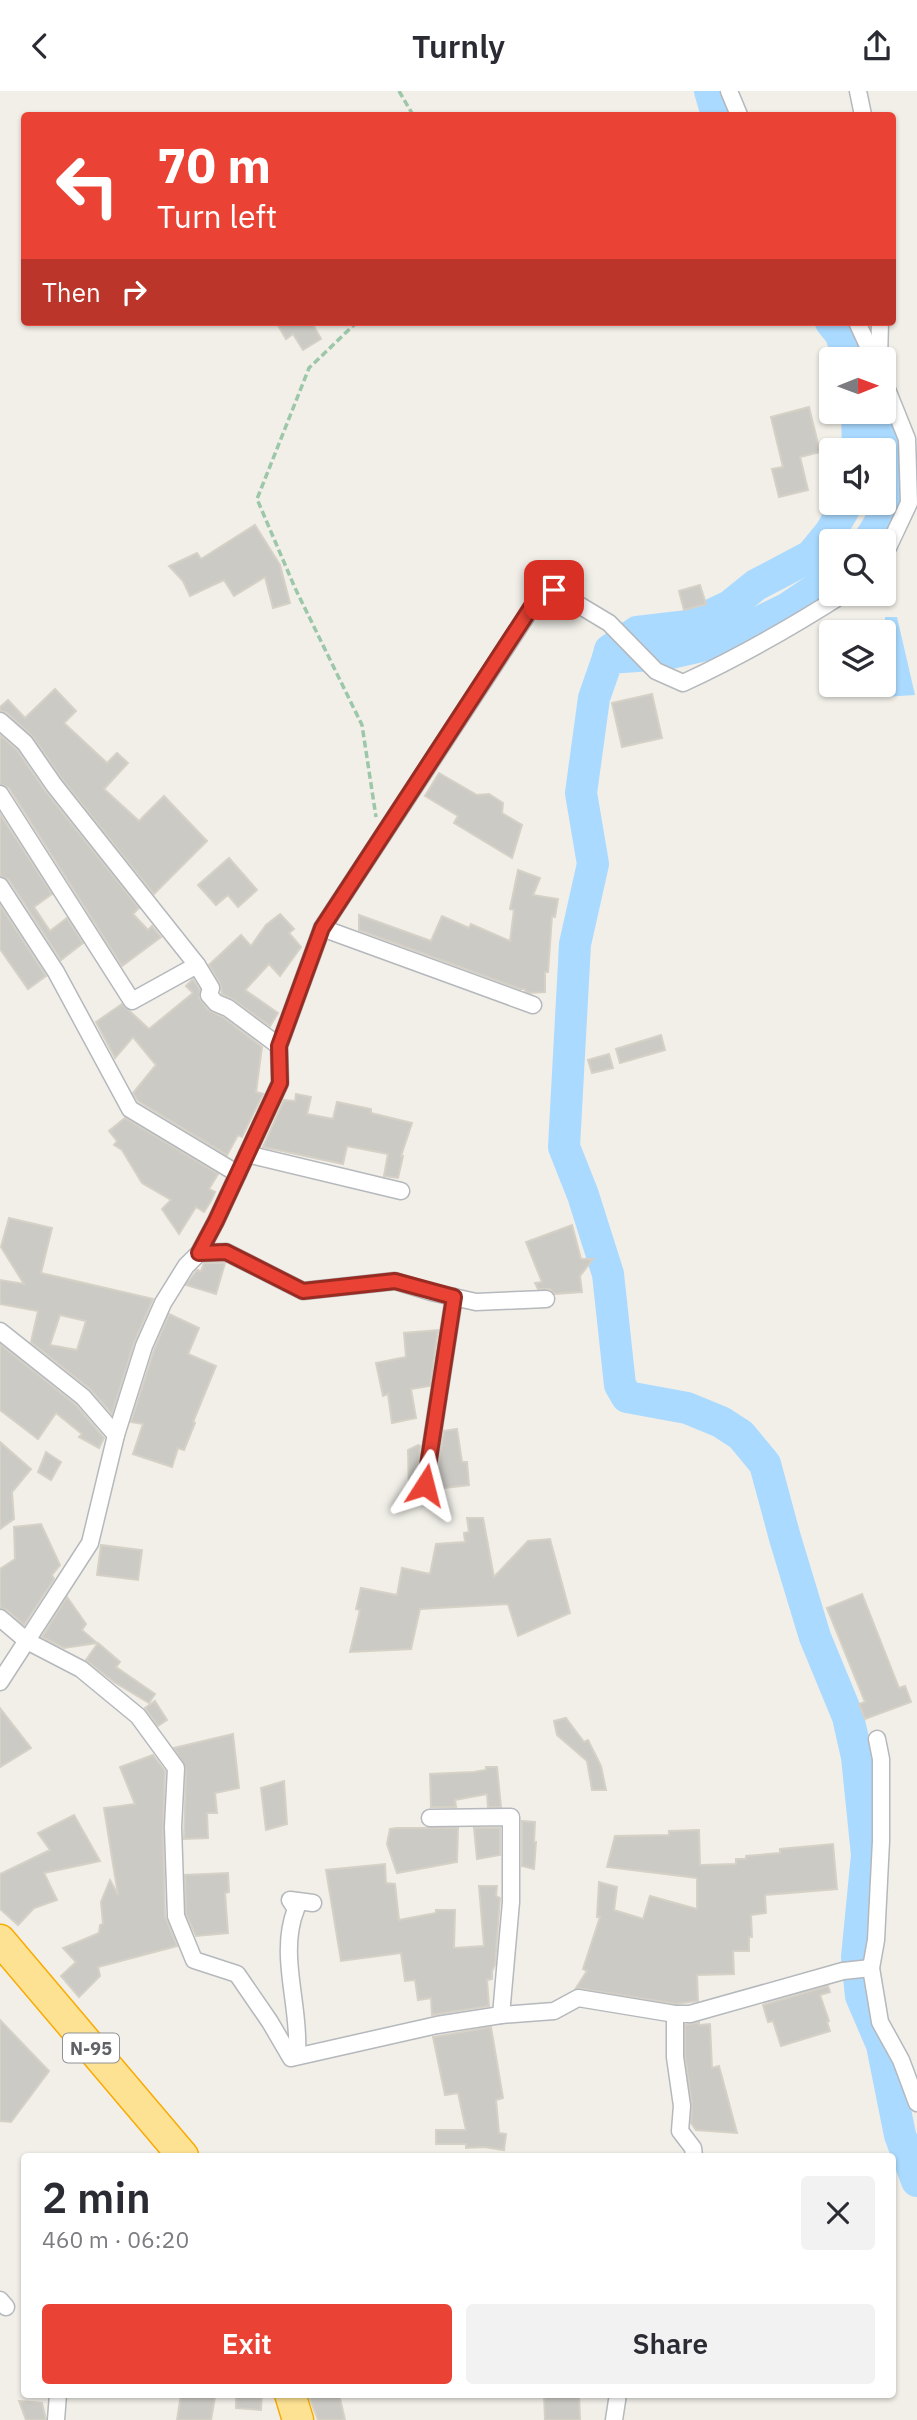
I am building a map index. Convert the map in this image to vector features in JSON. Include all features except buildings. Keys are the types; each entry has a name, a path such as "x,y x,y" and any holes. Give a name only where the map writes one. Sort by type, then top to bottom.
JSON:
{"highway":[{"name":"N-95","path":"0,1940 179,2153"},
{"path":"291,2398 298,2420"}],"street":[{"path":"729,91 738,112"},
{"path":"858,91 862,112"},
{"path":"859,326 870,347"},
{"path":"877,347 880,326"},
{"path":"896,412 907,439 909,503 896,531"},
{"path":"0,1682 90,1543 116,1436 144,1346 163,1303 186,1266 199,1253 280,1083 279,1046 322,928 534,603 554,590 609,624 656,671 682,683 743,654 823,606"},
{"path":"0,721 25,743 54,785 197,965 211,988 209,995 216,1003 228,1008 279,1046"},
{"path":"0,794 132,1001 197,965"},
{"path":"0,886 56,972 130,1109 238,1174"},
{"path":"322,928 533,1005"},
{"path":"247,1154 401,1191"},
{"path":"199,1253 226,1252 303,1291 395,1281 476,1302 546,1299"},
{"path":"425,1485 454,1297"},
{"path":"0,1331 83,1397 116,1436"},
{"path":"0,1618 27,1641 81,1669 138,1716 176,1768 173,1827 176,1916 189,1949 194,1961 237,1974 291,2058 437,2025 501,2015 554,2011 578,1998 675,2014 690,2014 843,1971 871,1968"},
{"path":"877,1739 881,1759 881,1841 876,1940 871,1968 880,2022 901,2060 917,2102"},
{"path":"430,1818 511,1817 511,1902 501,2015"},
{"path":"297,2051 299,2028 289,1965 292,1920 296,1909 290,1900 313,1903"},
{"path":"675,2014 676,2057 682,2106 680,2131 693,2148 694,2153"},
{"path":"56,2420 58,2398"},
{"path":"614,2420 617,2398"}],"path":[{"path":"399,91 411,112"},
{"path":"353,326 309,368 257,499 295,589 326,647 362,725 379,840"}],"water":[{"path":"885,617 897,617 915,695 896,696 896,620 885,620"}],"waterway":[{"path":"710,91 716,112"},
{"path":"834,326 845,347"},
{"path":"857,424 858,438"},
{"path":"876,529 885,510 893,474 888,439 879,424"},
{"path":"608,658 610,650 637,632 688,626 730,606 756,585 811,556 840,515"},
{"path":"819,587 788,608 719,642 667,654 608,658 594,698 581,793 593,864 575,944 564,1147 583,1195 608,1274 620,1385 627,1397 687,1408 721,1422 741,1435 765,1464 815,1637 848,1717 857,1757 867,1855 857,1957 861,1996 882,2045 900,2135 917,2181"}],"route":[{"path":"425,1485 454,1297 395,1281 303,1291 226,1252 199,1253 280,1083 279,1046 322,928 534,603 554,590"}]}
